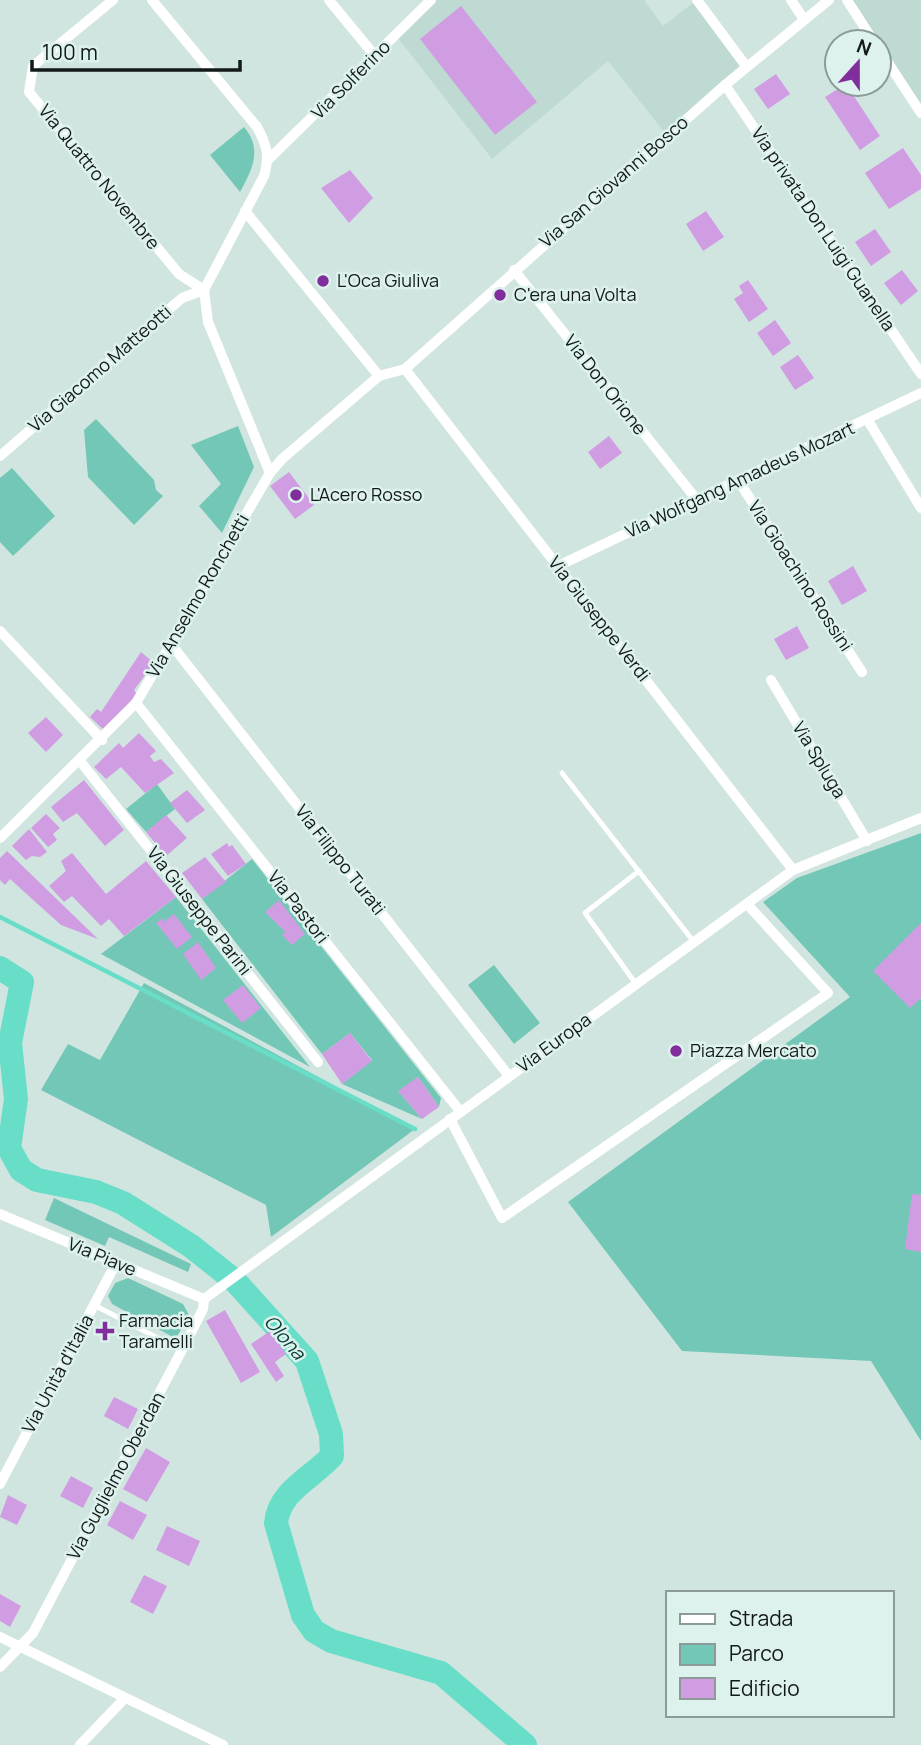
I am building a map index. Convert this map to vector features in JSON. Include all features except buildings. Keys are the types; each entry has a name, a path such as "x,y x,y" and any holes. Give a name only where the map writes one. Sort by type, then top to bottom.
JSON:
{"street":[{"name":"Via Quattro Novembre","path":"113,0 33,66 29,92 179,274 204,290"},
{"path":"152,0 257,127 270,159 264,176 204,290 208,322 270,473"},
{"path":"329,0 375,56"},
{"name":"Via Solferino","path":"270,159 431,0"},
{"path":"697,0 746,66"},
{"path":"791,0 803,18"},
{"name":"Via San Giovanni Bosco","path":"405,369 724,85 803,18 829,0"},
{"path":"847,0 865,28"},
{"path":"893,70 921,113"},
{"name":"Via privata Don Luigi Guanella","path":"724,85 921,374"},
{"path":"245,211 379,376"},
{"name":"Via Don Orione","path":"514,270 696,500"},
{"name":"Via Giacomo Matteotti","path":"0,456 182,298 204,290"},
{"name":"Via Anselmo Ronchetti","path":"0,838 102,740 136,703 270,473 319,426 379,376 405,369"},
{"name":"Via Giuseppe Verdi","path":"405,369 793,870"},
{"name":"Via Wolfgang Amadeus Mozart","path":"558,566 921,394"},
{"path":"867,419 921,508"},
{"name":"Via Gioachino Rossini","path":"738,480 862,672"},
{"path":"0,631 102,740"},
{"name":"Via Filippo Turati","path":"172,644 509,1076"},
{"name":"Via Spluga","path":"771,680 867,841"},
{"name":"Via Pastori","path":"136,703 460,1111"},
{"name":"Via Giuseppe Parini","path":"80,761 318,1062"},
{"name":"Via Europa","path":"204,1299 793,870 921,818"},
{"path":"450,1119 502,1218 828,993 747,904"},
{"name":"Via Piave","path":"0,1214 204,1299"},
{"name":"Via Unità d'Italia","path":"0,1484 116,1263"},
{"name":"Via Guglielmo Oberdan","path":"0,1667 33,1633 203,1309 204,1299"},
{"path":"0,1637 220,1744"},
{"path":"80,1745 124,1699"}],"lane":[{"path":"562,773 694,943"},
{"path":"636,984 585,913 639,871"},
{"path":"94,1305 182,1350"}],"shaded area":[{"path":"436,0 644,0 663,26 693,3 740,65 665,133 608,61 492,159 398,38"},
{"path":"850,0 921,0 921,107 893,64 893,28 869,28"}],"green space":[{"path":"244,127 253,143 254,160 240,192 210,155"},
{"path":"96,419 154,480 156,490 163,496 134,525 88,477 84,430"},
{"path":"238,426 254,467 222,533 199,506 221,484 191,445"},
{"path":"12,468 55,516 13,556 0,542 0,478"},
{"path":"157,784 175,809 146,832 126,809"},
{"path":"921,833 921,1441 871,1361 682,1351 568,1202 850,997 763,902 797,878"},
{"path":"252,859 441,1098 439,1107 418,1077 399,1092 422,1119 342,1084 372,1060 350,1033 322,1054 202,899"},
{"path":"176,897 310,1067 101,954"},
{"path":"494,965 540,1023 514,1044 468,985"},
{"path":"144,983 415,1129 271,1237 266,1205 41,1090 68,1044 100,1060"},
{"path":"54,1198 191,1264 188,1272 109,1237 105,1246 45,1220"},
{"path":"128,1278 183,1304 189,1315 178,1335 173,1337 112,1304 108,1296 115,1283"}],"waterway":[{"path":"0,917 415,1129"},
{"name":"Olona","path":"0,968 22,982 10,1043 16,1099 9,1148 21,1170 37,1180 96,1192 123,1203 191,1246 235,1281 307,1361 331,1434 332,1456 283,1502 276,1523 303,1615 314,1631 331,1641 441,1673 525,1745"}],"place":[{"name":"L'Oca Giuliva","path":"323,281"},
{"name":"C'era una Volta","path":"500,295"},
{"name":"L'Acero Rosso","path":"296,495"},
{"name":"Piazza Mercato","path":"676,1051"},
{"name":"Farmacia Taramelli","path":"105,1331"}]}
